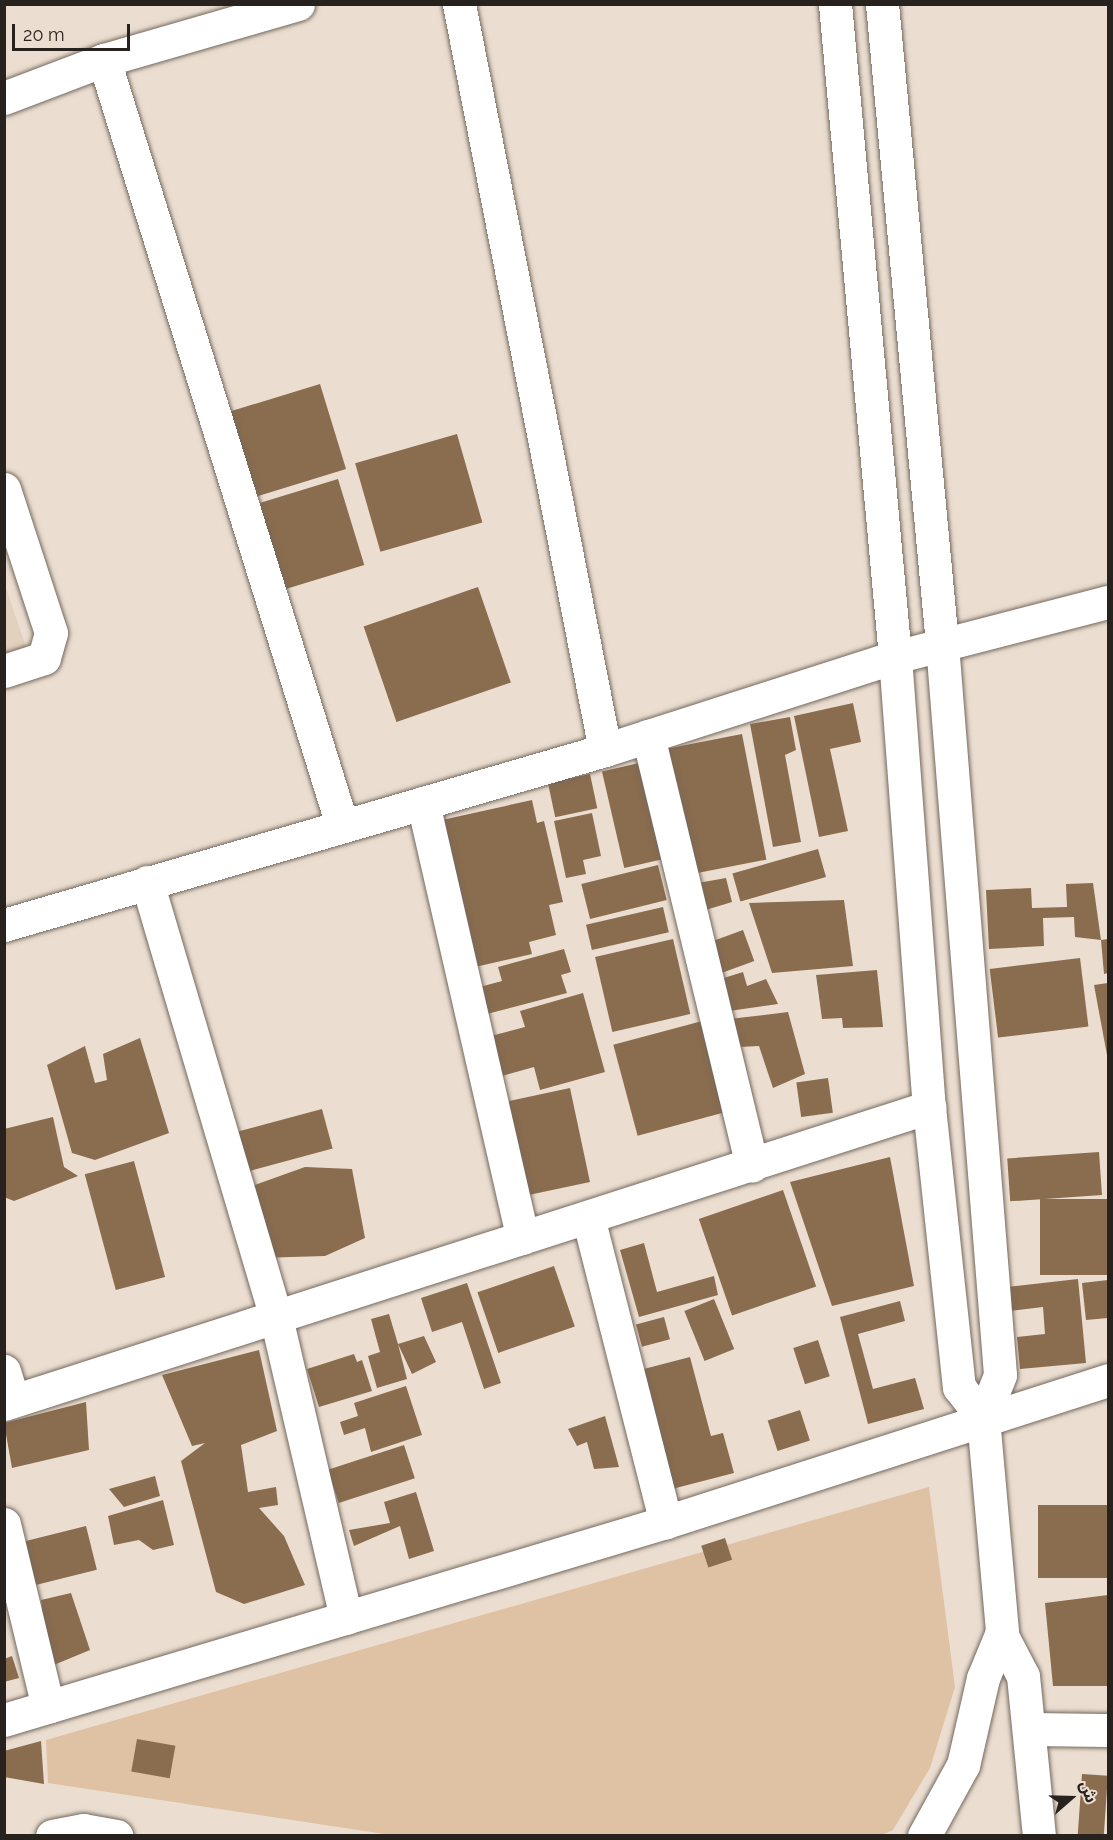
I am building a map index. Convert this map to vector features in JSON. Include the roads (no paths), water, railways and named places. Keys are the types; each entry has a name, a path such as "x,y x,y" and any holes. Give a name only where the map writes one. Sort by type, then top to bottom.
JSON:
{"street":[{"path":"4,98 104,60 298,4"},
{"path":"459,4 605,750"},
{"path":"835,4 895,657 929,1107 959,1387 983,1418"},
{"path":"882,4 942,644 1000,1376 983,1418 1002,1634 1023,1676 1039,1836"},
{"path":"104,60 342,825"},
{"path":"4,489 51,633 44,658 4,671"},
{"path":"4,925 605,750 895,657 1108,602"},
{"path":"648,736 752,1166"},
{"path":"423,803 523,1238"},
{"path":"147,882 276,1317 346,1618"},
{"path":"7,1392 276,1317 523,1238 589,1221 929,1107"},
{"path":"589,1221 666,1522"},
{"path":"4,1720 666,1522 983,1418 1108,1380"},
{"path":"4,1524 48,1707"},
{"path":"924,1836 963,1765 983,1678 1002,1634"},
{"path":"1029,1730 1108,1730"},
{"path":"52,1836 83,1830 116,1836"}]}
